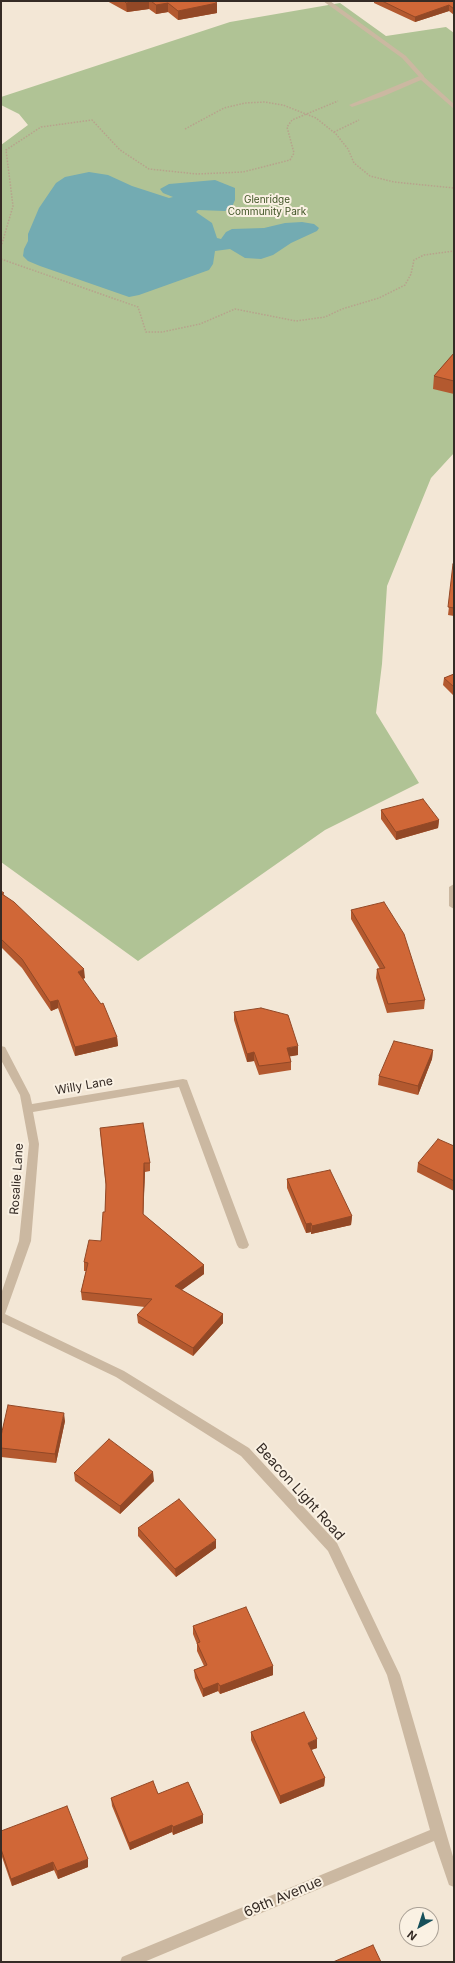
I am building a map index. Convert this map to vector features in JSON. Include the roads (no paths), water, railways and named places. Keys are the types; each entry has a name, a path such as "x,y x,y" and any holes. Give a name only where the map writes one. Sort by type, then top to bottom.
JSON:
{"street":[{"path":"326,1 404,57 422,77 454,107"},
{"path":"352,105 422,77"},
{"path":"454,887 454,906"},
{"name":"Rosalie Lane","path":"1,1050 25,1095 34,1144 25,1241 1,1311"},
{"name":"Willy Lane","path":"28,1109 183,1083 242,1245"},
{"name":"Beacon Light Road","path":"1,1317 120,1374 245,1452 333,1547 393,1675 438,1833 454,1880"},
{"name":"69th Avenue","path":"128,1962 438,1833"}],"water":[{"path":"89,172 108,175 132,186 169,198 173,197 163,193 160,189 169,184 215,180 235,188 235,200 232,207 225,211 198,210 196,212 212,223 217,238 221,239 226,232 232,229 264,228 285,223 302,222 314,224 319,228 317,231 291,243 273,255 261,259 245,258 230,249 215,251 213,264 209,270 139,295 129,297 40,266 28,261 23,256 24,249 28,241 28,234 39,208 56,183 65,177"}],"park label":[{"name":"Glenridge Community Park","path":"267,206"}]}
